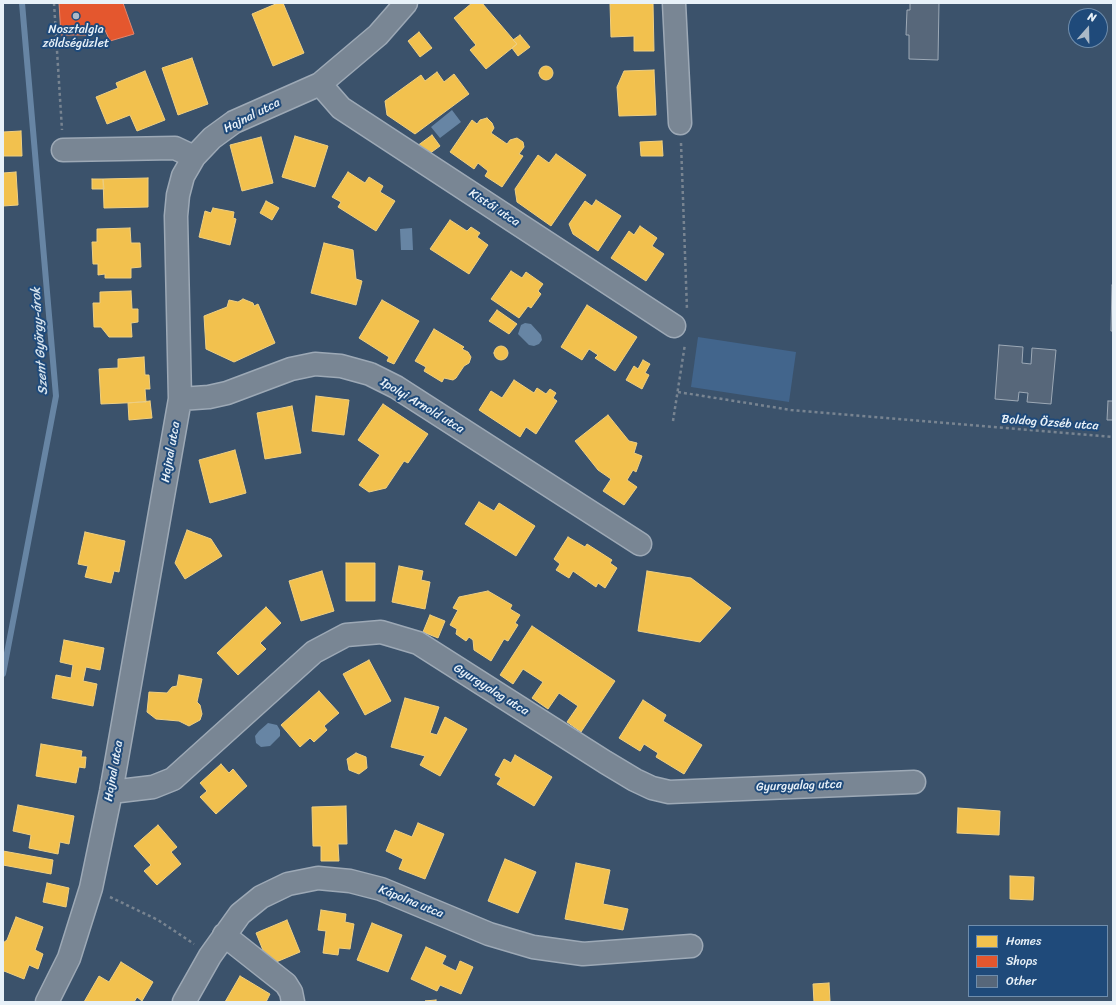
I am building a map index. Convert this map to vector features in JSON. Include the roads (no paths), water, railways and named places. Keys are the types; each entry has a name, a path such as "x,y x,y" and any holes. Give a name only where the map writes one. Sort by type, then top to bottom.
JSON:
{"street":[{"name":"Hajnal utca","path":"47,1002 69,958 91,888 111,792 180,399 176,216 178,195 183,176 194,157 212,138 234,122 320,84 378,35 406,3"},
{"path":"674,3 680,123"},
{"name":"Kistói utca","path":"320,84 341,108 682,327"},
{"path":"63,150 175,148 194,157"},
{"name":"Ipolyi Arnold utca","path":"180,399 209,397 227,393 291,369 315,364 341,366 370,374 396,387 640,544"},
{"name":"Gyurgyalag utca","path":"111,792 153,787 173,779 314,652 346,635 381,632 418,643 605,762 635,780 652,788 669,792 914,782"},
{"name":"Kápolna utca","path":"184,1002 210,956 240,914 261,897 288,884 318,878 350,881 381,889 488,934 533,947 583,954 691,946"},
{"path":"224,935 286,984 291,992 293,1002"}],"waterway":[{"name":"Szent György-árok","path":"3,674 56,396 22,3"}],"place":[{"name":"Nosztalgia zöldségüzlet","path":"76,16"}]}
